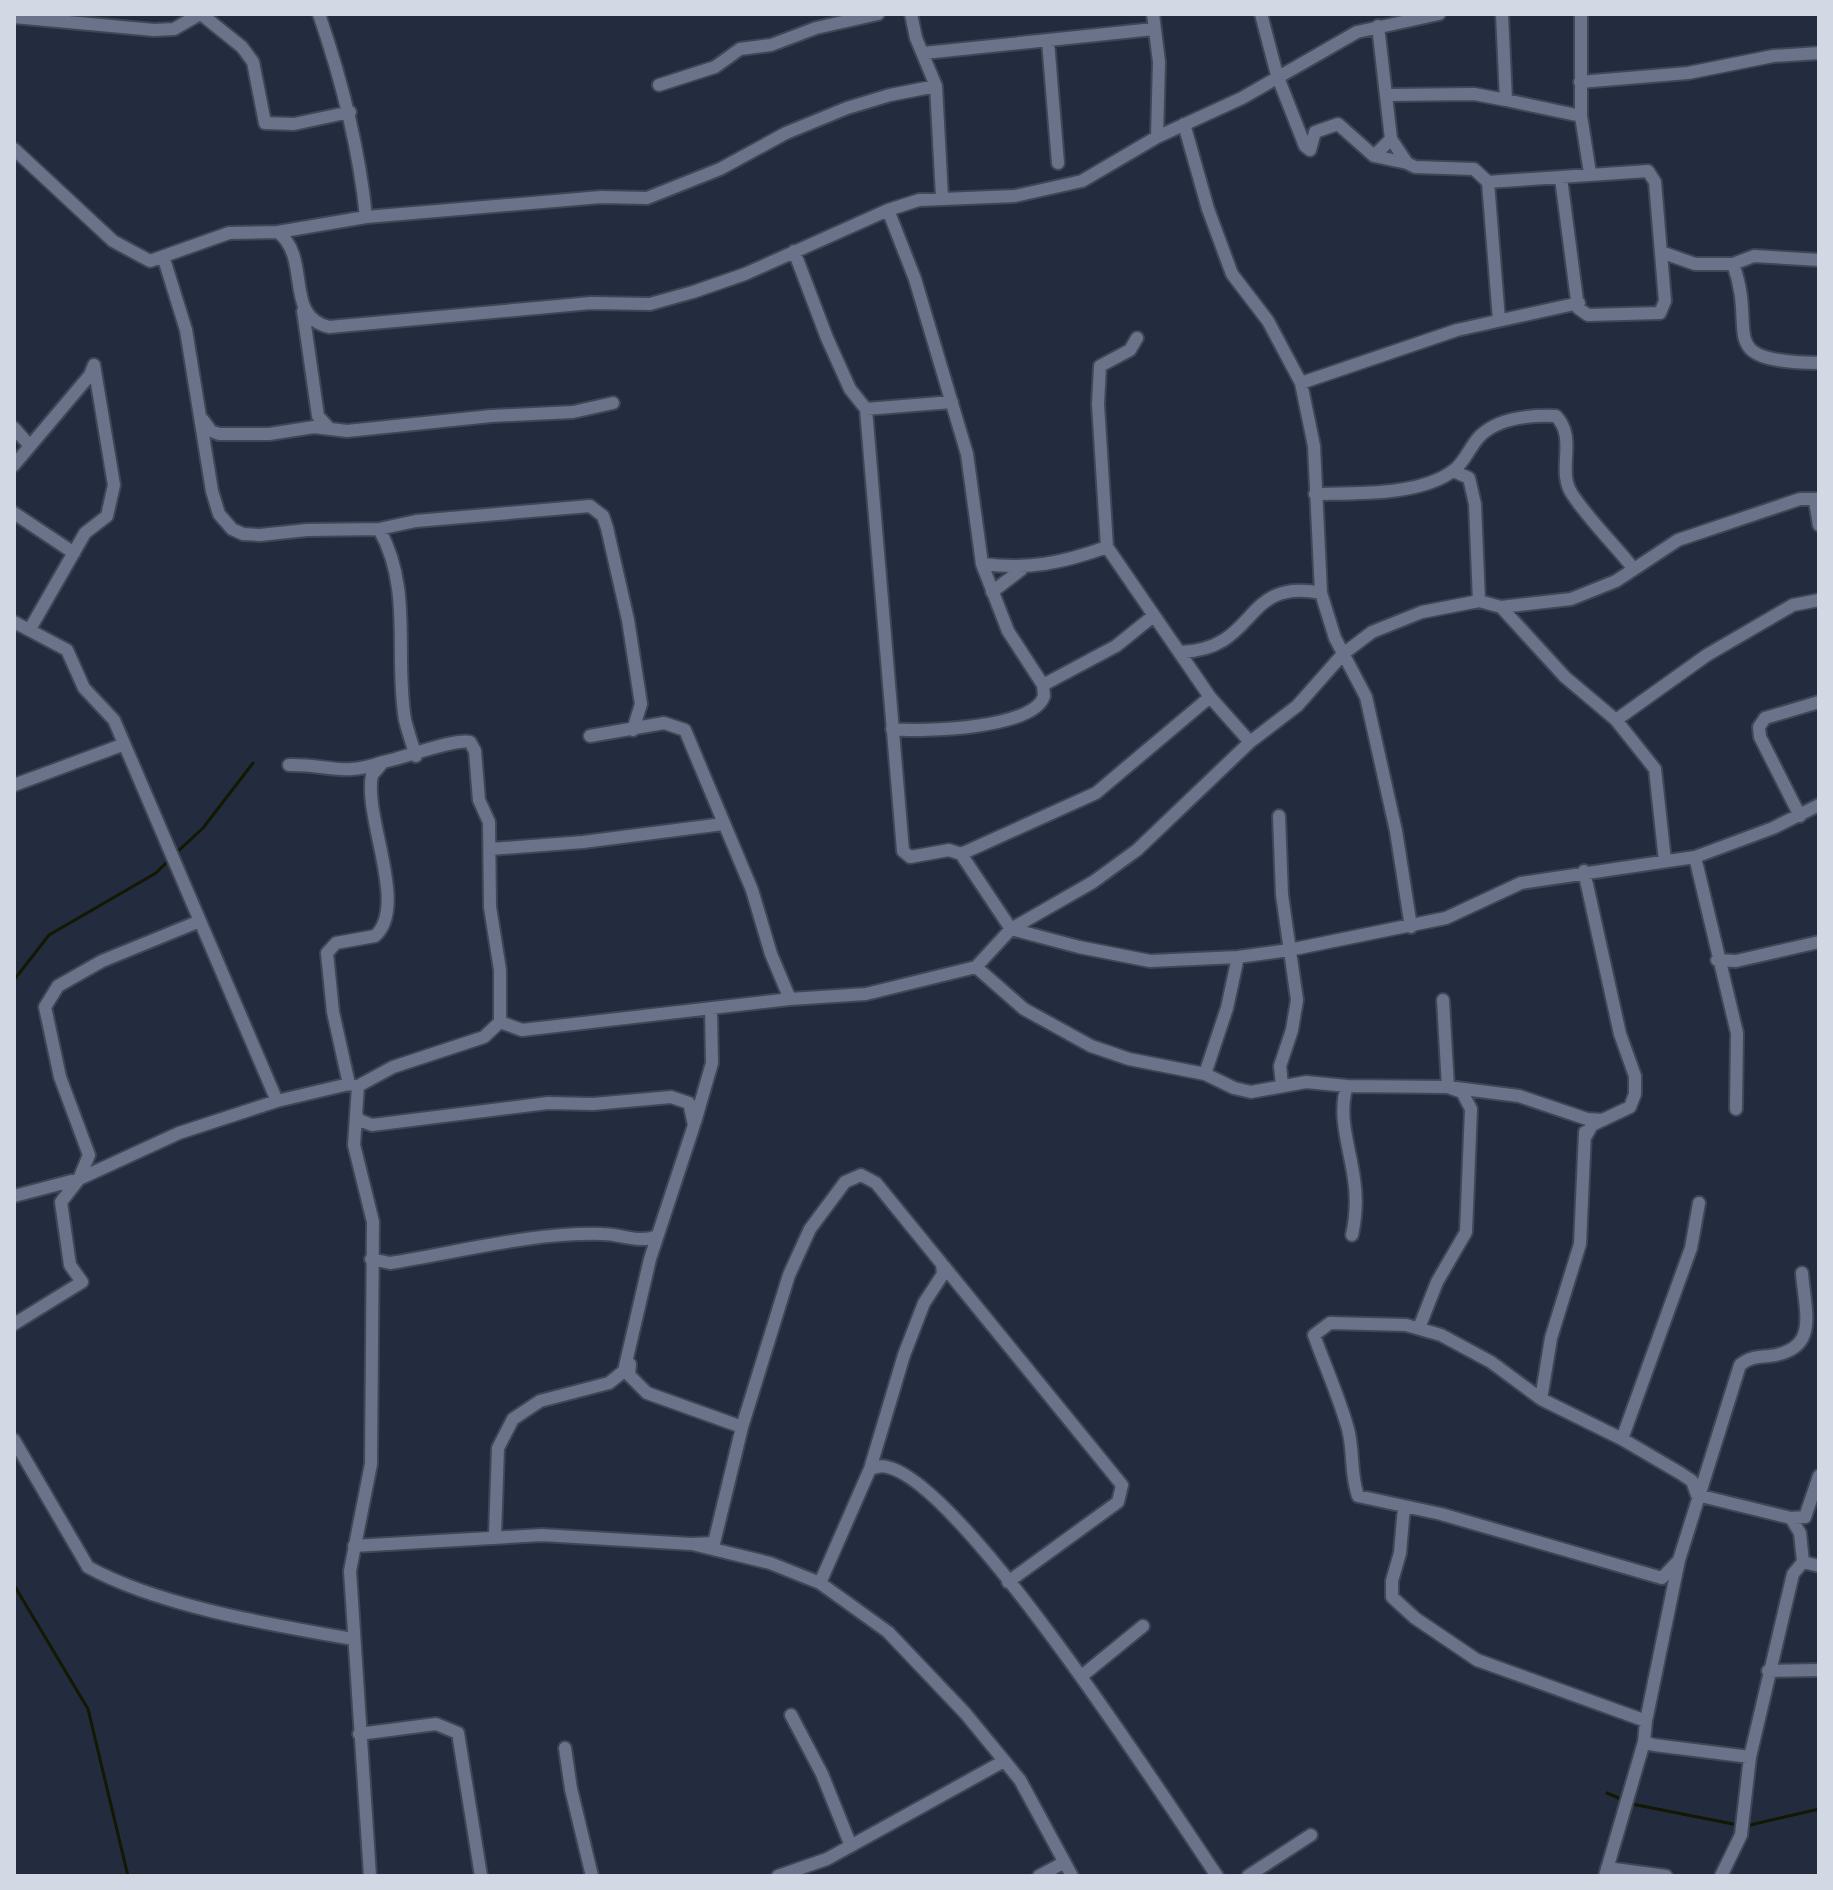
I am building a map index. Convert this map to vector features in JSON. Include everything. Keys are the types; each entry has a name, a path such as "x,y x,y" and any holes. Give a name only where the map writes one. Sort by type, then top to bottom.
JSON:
{"street":[{"path":"14,17 154,30 174,29 200,14 242,47 253,62 265,123 294,124 350,112"},
{"path":"319,14 350,112 354,146 361,166 366,217"},
{"path":"659,85 715,67 740,49 771,45 816,28 878,14"},
{"path":"911,14 916,38 936,86 942,197"},
{"path":"1153,14 1159,62 1157,137"},
{"path":"1261,14 1277,75 1310,150 1315,132 1338,124 1374,156 1423,169 1474,169 1488,182 1499,320"},
{"path":"302,302 310,321 329,327 591,303 650,304 745,274 888,210 942,197 1015,196 1082,181 1157,137 1242,98 1277,75 1357,32 1439,14"},
{"path":"1502,14 1506,100"},
{"path":"1581,14 1581,116 1590,173"},
{"path":"1378,26 1389,95 1391,139 1407,163"},
{"path":"924,53 1154,29"},
{"path":"1048,41 1058,163"},
{"path":"1580,82 1688,73 1773,56 1819,53"},
{"path":"14,149 124,249 150,261 164,259 229,233 278,232 366,217 601,197 647,198 720,169 786,133 847,108 936,86"},
{"path":"1389,95 1474,94 1506,100 1519,106 1581,116"},
{"path":"1184,124 1204,197 1232,274 1268,321 1301,383 1314,446 1321,593 1343,654 1366,697 1396,831 1411,927"},
{"path":"1374,156 1391,139"},
{"path":"14,172 25,160"},
{"path":"1488,182 1643,169 1653,174 1665,301 1660,313 1588,315 1578,308 1561,178"},
{"path":"888,210 915,279 967,454 982,564 1008,631 1043,685 1044,696 1037,706 991,724 938,730 892,729"},
{"path":"278,232 290,241 295,253 314,399 318,416 328,427"},
{"path":"794,251 850,389 866,409 903,851 910,857 949,850 961,854 1011,929 1130,958 1181,961 1289,950 1446,918 1521,883 1584,871 1695,857 1800,816 1819,805"},
{"path":"1661,252 1676,260 1695,264 1733,264 1754,256 1819,260"},
{"path":"164,259 186,330 212,491 219,514 232,529 243,534 260,535 307,530 379,529 416,521 590,506 603,516 628,620 641,704 633,730"},
{"path":"1733,264 1742,326 1750,350 1761,358 1819,363"},
{"path":"1301,383 1457,330 1579,303"},
{"path":"1137,338 1130,350 1100,366 1098,404 1107,547 1152,617 1181,652 1210,697 1250,742"},
{"path":"14,465 90,375 94,365 114,485 107,516 85,533 30,629"},
{"path":"866,409 952,402"},
{"path":"201,417 211,431 219,434 269,434 328,427 347,431 491,416 573,412 613,403"},
{"path":"1315,494 1404,489 1453,471 1481,435 1494,426 1514,419 1556,416 1565,425 1568,438 1571,493 1633,568"},
{"path":"14,428 30,446"},
{"path":"1453,471 1469,478 1475,504 1479,601"},
{"path":"500,1022 522,1030 790,999 866,994 976,967 1011,929 1093,882 1137,850 1250,742 1297,706 1343,654 1372,632 1400,621 1479,601 1501,607 1571,599 1616,581 1678,540 1800,499 1817,500 1819,525"},
{"path":"14,513 74,553"},
{"path":"379,529 394,559 400,590 405,718 416,756"},
{"path":"982,564 1022,569 1107,547"},
{"path":"992,592 1022,569"},
{"path":"1181,652 1197,651 1226,641 1275,592 1297,588 1321,593"},
{"path":"1616,720 1707,655 1793,605 1819,600"},
{"path":"1501,607 1565,677 1616,720 1655,769 1665,861"},
{"path":"1043,685 1116,646 1152,617"},
{"path":"14,622 67,650 84,688 114,720 122,745 147,792 277,1101"},
{"path":"961,854 1096,793 1210,697"},
{"path":"1800,816 1760,737 1759,727 1765,718 1819,702"},
{"path":"590,736 664,723 685,730 752,890 771,954 790,999"},
{"path":"14,1196 50,1184 79,1179 179,1133 277,1101 353,1085 393,1067 484,1037 500,1022 500,970 490,907 489,822 479,800 475,751 470,742 461,739 416,756 365,768 333,772 289,765"},
{"path":"14,785 122,745"},
{"path":"370,1876 350,1571 369,1489 371,1464 373,1222 354,1145 356,1114 353,1085 334,1021 327,953 336,943 375,936 386,923 385,872 376,839 370,783 383,762"},
{"path":"1279,816 1282,895 1297,1000 1292,1030 1280,1066 1282,1085"},
{"path":"491,849 583,842 723,824"},
{"path":"1695,857 1717,960 1737,1033 1736,1109"},
{"path":"1584,871 1613,1004 1635,1076 1635,1094 1630,1107 1592,1125 1586,1136"},
{"path":"61,1202 79,1179 89,1155 60,1077 45,1007 58,986 102,961 200,921"},
{"path":"1717,960 1736,961 1819,942"},
{"path":"1205,1074 1227,1008 1238,957"},
{"path":"976,967 1024,1009 1091,1046 1168,1069 1205,1074 1217,1082 1251,1092 1306,1082 1347,1086 1448,1087 1519,1096 1603,1120"},
{"path":"1443,1000 1448,1087"},
{"path":"711,1009 710,1076 650,1259 629,1375 647,1393 742,1427"},
{"path":"1347,1086 1341,1105 1355,1180 1352,1235"},
{"path":"1419,1328 1437,1282 1466,1232 1471,1109 1462,1092 1448,1087"},
{"path":"356,1114 359,1120 372,1125 548,1103 593,1104 671,1097 689,1103 694,1125"},
{"path":"1541,1399 1551,1338 1580,1244 1586,1136 1583,1121 1577,1115"},
{"path":"714,1543 742,1427 789,1275 810,1229 845,1182 861,1175 870,1178 1122,1485 1118,1502 1008,1582"},
{"path":"14,1324 82,1282 70,1265 61,1202 50,1184"},
{"path":"1622,1439 1691,1248 1699,1203"},
{"path":"371,1259 390,1263 574,1235 620,1235 641,1240 657,1236"},
{"path":"641,1240 650,1259"},
{"path":"820,1583 870,1469 904,1355 924,1303 943,1274 942,1264"},
{"path":"1666,1876 1606,1872 1644,1742 1679,1560 1697,1495 1740,1365 1746,1359 1787,1354 1798,1349 1803,1342 1806,1321 1802,1273"},
{"path":"1679,1560 1662,1578 1358,1496 1352,1479 1355,1464 1347,1427 1314,1335 1330,1323 1419,1328 1491,1362 1541,1399 1622,1439 1692,1481 1697,1495"},
{"path":"495,1535 498,1448 513,1419 540,1401 621,1377 631,1353"},
{"path":"14,1440 88,1567 110,1579 224,1614 353,1639"},
{"path":"870,1469 888,1467 911,1479 951,1514 1083,1675 1217,1876"},
{"path":"1721,1876 1741,1835 1750,1757 1768,1671 1793,1574 1803,1562 1800,1533 1819,1476"},
{"path":"1697,1495 1791,1518 1805,1517"},
{"path":"1404,1507 1392,1597 1415,1618 1477,1660 1646,1721"},
{"path":"1791,1518 1800,1533"},
{"path":"354,1546 421,1544 495,1535 714,1543 726,1547 726,1552"},
{"path":"692,1544 770,1563 820,1583 888,1632 965,1713 1020,1780 1072,1876"},
{"path":"1803,1562 1819,1566"},
{"path":"1083,1675 1143,1626"},
{"path":"1768,1671 1819,1670"},
{"path":"791,1715 822,1774 851,1846"},
{"path":"359,1734 436,1724 458,1733 481,1876"},
{"path":"1644,1742 1750,1757"},
{"path":"565,1748 571,1789 592,1876"},
{"path":"778,1876 851,1846 1004,1761"},
{"path":"1248,1876 1311,1835"},
{"path":"1039,1876 1063,1863"}],"waterway":[{"path":"175,854 203,828 253,763"},
{"path":"14,980 49,935 156,873 170,859"},
{"path":"14,1585 88,1709 128,1876"},
{"path":"1607,1793 1621,1799"},
{"path":"1632,1804 1738,1825"},
{"path":"1746,1826 1819,1809"}]}
